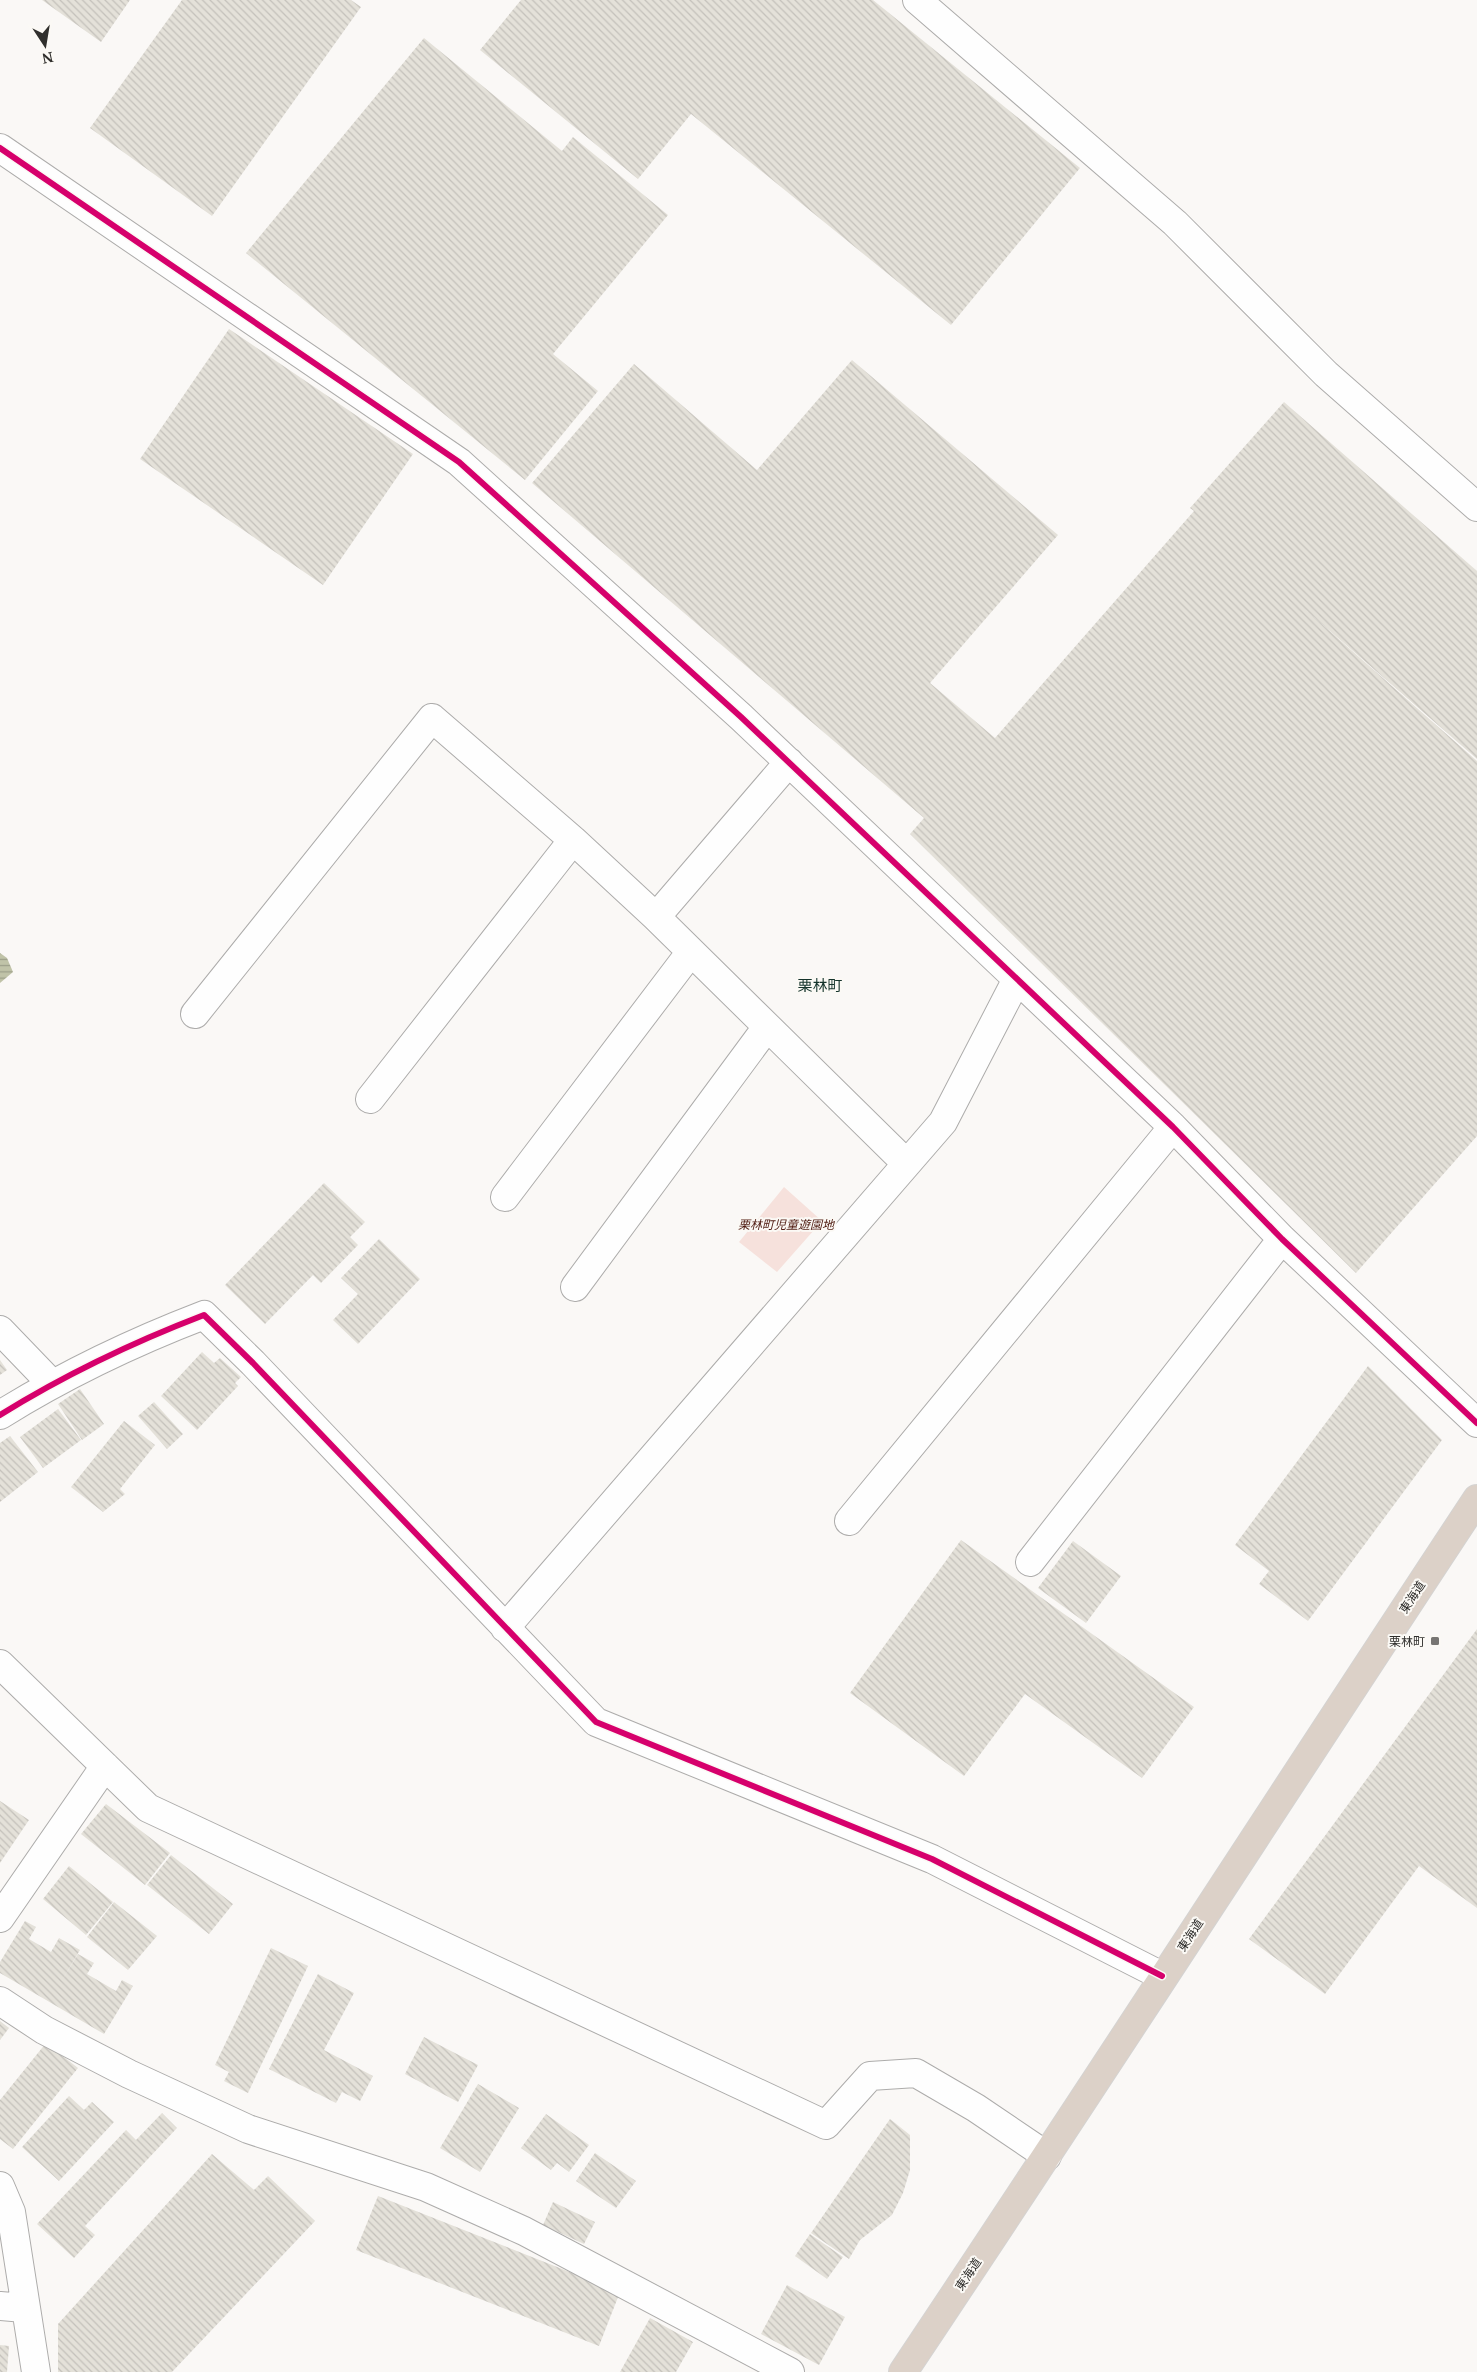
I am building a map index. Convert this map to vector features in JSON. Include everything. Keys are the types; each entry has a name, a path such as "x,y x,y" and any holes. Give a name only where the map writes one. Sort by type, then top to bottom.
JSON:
{"highway":[{"name":"東海道","path":"903,2372 1047,2156 1162,1976 1477,1499"}],"street":[{"path":"917,0 1175,223 1326,374 1477,507"},
{"path":"0,148 459,462 789,762 1173,1128 1282,1239 1477,1423"},
{"path":"195,1014 432,718 573,840 656,917 690,953 906,1163"},
{"path":"656,917 789,762"},
{"path":"370,1099 573,840"},
{"path":"506,1197 690,953"},
{"path":"505,1628 942,1122 1017,979"},
{"path":"575,1287 767,1027"},
{"path":"850,1521 1173,1128"},
{"path":"1030,1562 1282,1239"},
{"path":"0,1415 51,1383 144,1338 204,1315 260,1370 596,1722 932,1859 1162,1976"},
{"path":"0,1330 51,1383"},
{"path":"0,1664 148,1808 826,2125 870,2076 916,2073 976,2108 1047,2156"},
{"path":"0,1918 105,1766"},
{"path":"0,2001 44,2030 128,2074 248,2129 426,2187 524,2231 790,2372"},
{"path":"0,2186 11,2212 20,2263 12,2307 36,2372"}],"green space":[{"name":"栗林町児童遊園地","path":"784,1187 822,1221 777,1272 739,1242"}],"shaded area":[{"path":"0,953 7,958 13,972 0,983"}],"building":[{"path":"42,0 130,0 101,42"},
{"path":"182,0 351,0 361,7 212,216 90,128"},
{"path":"521,0 873,0 1080,168 951,325 691,114 638,179 480,50"},
{"path":"424,38 562,151 573,137 668,215 553,354 598,391 525,480 246,253"},
{"path":"229,329 413,454 323,585 140,459"},
{"path":"852,360 1058,535 930,683 995,738 1194,511 1190,508 1284,402 1477,571 1477,759 1299,604 1477,761 1477,1136 1356,1273 910,834 924,818 532,483 634,364 757,470"},
{"path":"324,1183 365,1222 350,1237 358,1245 321,1283 313,1275 265,1324 225,1285"},
{"path":"379,1239 420,1279 358,1344 333,1320 358,1294 341,1278"},
{"path":"202,1352 214,1363 220,1358 241,1377 235,1383 238,1386 197,1430 161,1396"},
{"path":"0,1360 7,1370 0,1375"},
{"path":"1368,1366 1442,1440 1308,1621 1259,1584 1269,1571 1235,1545"},
{"path":"80,1389 104,1424 82,1440 58,1404"},
{"path":"154,1402 183,1434 167,1449 138,1416"},
{"path":"58,1409 81,1440 43,1468 20,1437"},
{"path":"124,1421 155,1445 120,1489 125,1494 103,1512 71,1487"},
{"path":"10,1436 38,1472 0,1502 0,1443"},
{"path":"961,1540 1194,1707 1142,1778 1025,1694 964,1776 850,1693"},
{"path":"1073,1541 1121,1576 1086,1623 1038,1588"},
{"path":"1477,1629 1477,1908 1419,1866 1325,1994 1249,1939"},
{"path":"0,1801 29,1820 0,1863"},
{"path":"106,1804 170,1853 145,1885 81,1834"},
{"path":"171,1855 233,1904 209,1934 147,1885"},
{"path":"69,1866 113,1902 86,1935 43,1899"},
{"path":"114,1902 157,1936 128,1970 87,1937"},
{"path":"25,1921 36,1927 29,1939 51,1952 59,1938 80,1950 61,1982 78,1954 94,1963 87,1974 116,1991 122,1980 133,1986 104,2034 0,1973 0,1962"},
{"path":"271,1948 308,1966 248,2093 224,2081 229,2072 215,2065"},
{"path":"318,1974 354,1993 324,2050 373,2076 360,2101 342,2092 336,2103 269,2069"},
{"path":"0,2021 9,2028 0,2040"},
{"path":"424,2037 478,2065 458,2102 405,2074"},
{"path":"46,2043 78,2068 13,2149 0,2139 0,2100"},
{"path":"478,2084 519,2108 480,2172 440,2148"},
{"path":"69,2096 84,2110 92,2102 114,2122 59,2181 22,2147"},
{"path":"162,2113 177,2128 85,2226 95,2235 74,2258 37,2224 126,2130 136,2140"},
{"path":"546,2114 589,2145 569,2172 557,2163 551,2170 521,2148"},
{"path":"890,2119 910,2135 910,2170 903,2193 892,2215 860,2240 849,2259 811,2233"},
{"path":"595,2153 636,2181 616,2208 576,2181"},
{"path":"212,2154 254,2190 268,2176 315,2221 172,2372 58,2372 58,2324"},
{"path":"378,2196 620,2292 599,2346 356,2250"},
{"path":"553,2202 595,2222 584,2244 543,2225"},
{"path":"810,2234 843,2257 827,2279 795,2256"},
{"path":"787,2285 845,2317 819,2365 761,2334"},
{"path":"650,2318 693,2342 676,2372 620,2372"},
{"path":"0,2345 9,2346 7,2372 0,2372"}],"cycle path":[{"path":"0,148 459,462 741,717 1173,1127 1282,1239 1477,1423"},
{"path":"0,1415 49,1386 99,1360 204,1315 253,1363 596,1722 932,1859 1162,1976"}],"place":[{"name":"栗林町","path":"1435,1641"}],"district":[{"name":"栗林町","path":"820,985"}]}
